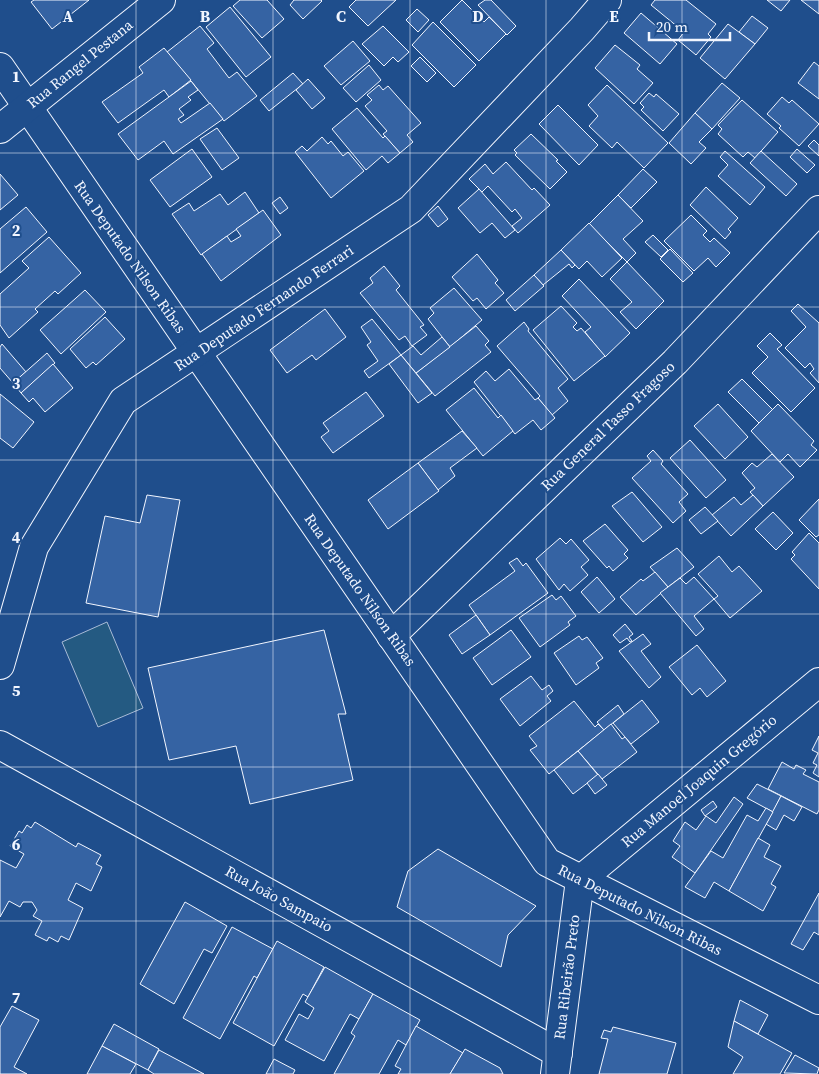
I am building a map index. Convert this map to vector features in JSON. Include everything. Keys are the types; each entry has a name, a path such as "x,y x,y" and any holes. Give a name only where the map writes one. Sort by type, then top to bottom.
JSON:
{"street":[{"name":"Rua Rangel Pestana","path":"0,129 161,0"},
{"name":"Rua Deputado Fernando Ferrari","path":"0,665 34,547 123,401 411,209 607,0"},
{"name":"Rua Deputado Nilson Ribas","path":"0,67 547,862 819,1000"},
{"name":"Rua General Tasso Fragoso","path":"391,636 676,362 819,210"},
{"name":"Rua Manoel Joaquin Gregório","path":"580,880 819,682"},
{"name":"Rua João Sampaio","path":"0,745 556,1063"},
{"name":"Rua Ribeirão Preto","path":"556,1063 580,880"}],"shaded area":[{"path":"107,622 143,708 98,727 62,642"}],"building":[{"path":"34,0 89,0 52,29 31,2"},
{"path":"240,0 267,0 284,19 262,38 233,6"},
{"path":"294,0 322,1 303,19 290,5"},
{"path":"356,0 396,0 368,26 349,7"},
{"path":"462,0 484,22 489,17 506,34 479,61 440,22"},
{"path":"485,0 491,0 516,26 507,35 478,5"},
{"path":"655,0 686,0 716,24 708,34 711,37 696,55 678,40 684,32 651,5"},
{"path":"767,0 790,0 781,11"},
{"path":"801,0 819,0 819,14"},
{"path":"230,7 271,57 246,77 206,27"},
{"path":"417,9 429,20 418,32 406,20"},
{"path":"641,13 677,44 660,64 624,33"},
{"path":"752,16 768,28 755,44 739,32"},
{"path":"433,22 476,65 454,87 412,45"},
{"path":"728,24 755,44 725,79 700,58"},
{"path":"200,26 214,43 207,49 229,78 237,72 257,96 224,121 167,52"},
{"path":"383,26 409,52 398,62 393,57 384,66 362,44"},
{"path":"353,41 370,61 341,85 324,66"},
{"path":"615,45 640,65 637,69 653,83 634,104 595,68"},
{"path":"164,48 191,80 169,97 164,90 118,123 102,102 143,73 139,67"},
{"path":"420,57 436,73 427,82 411,66"},
{"path":"814,62 819,66 819,99 798,83"},
{"path":"369,65 381,80 356,102 343,88"},
{"path":"293,73 303,84 269,111 260,100"},
{"path":"308,79 325,98 312,109 296,90"},
{"path":"191,81 198,90 188,97 191,100 179,109 184,115 178,119 181,123 210,103 223,119 173,154 164,141 138,160 118,134"},
{"path":"722,83 740,98 712,129 695,113"},
{"path":"379,85 383,90 388,86 421,123 407,135 413,142 400,153 383,134 387,131 365,106 372,100 367,95"},
{"path":"607,85 668,143 644,168 617,142 612,148 589,126 598,116 588,105"},
{"path":"649,93 654,97 656,94 679,114 663,131 641,110 644,107 640,103"},
{"path":"782,97 789,103 792,100 819,124 799,146 767,114"},
{"path":"742,100 778,132 755,158 748,152 743,157 718,134 722,129 718,125"},
{"path":"558,105 598,145 579,165 539,124"},
{"path":"357,108 383,138 385,136 400,153 388,163 382,156 366,170 332,129"},
{"path":"695,113 712,129 699,142 706,148 691,164 669,143"},
{"path":"217,128 239,158 222,170 200,139"},
{"path":"531,134 558,160 556,161 567,172 550,189 515,155 517,153 514,150"},
{"path":"322,137 328,144 331,141 343,156 348,152 364,171 331,198 295,152 302,146 307,151"},
{"path":"814,140 819,145 819,156 808,146"},
{"path":"192,149 212,177 170,207 150,180"},
{"path":"797,149 815,165 807,173 790,157"},
{"path":"725,151 765,187 750,205 718,176 728,165 720,157"},
{"path":"761,151 797,184 786,196 750,163"},
{"path":"506,162 532,190 534,188 550,205 518,233 512,226 522,218 515,209 512,212 488,186 482,192 469,179 485,164 493,174"},
{"path":"643,169 657,182 631,208 618,195"},
{"path":"0,174 18,195 0,210"},
{"path":"706,187 738,218 728,229 731,232 725,239 690,205"},
{"path":"479,189 515,230 505,238 492,223 480,233 458,208"},
{"path":"245,192 259,213 201,255 172,214 189,203 194,211 220,194 228,205"},
{"path":"618,195 643,221 623,239 636,253 627,262 589,224"},
{"path":"280,197 288,208 280,214 272,203"},
{"path":"438,206 448,219 438,227 428,215"},
{"path":"26,207 47,232 0,273 0,229"},
{"path":"263,210 281,235 221,281 202,254 227,236 231,242 241,236 236,229"},
{"path":"691,215 707,231 703,235 710,242 714,238 730,253 716,267 708,258 694,271 664,241"},
{"path":"589,223 622,258 602,277 587,261 579,269 561,250"},
{"path":"653,235 668,250 661,257 645,242"},
{"path":"49,237 81,273 58,294 55,291 35,309 38,312 9,338 0,325 0,294 29,268 22,261"},
{"path":"670,249 693,273 683,282 660,259"},
{"path":"561,250 575,265 572,268 569,264 543,285 534,275"},
{"path":"477,254 498,280 495,283 504,293 486,309 477,298 473,301 452,277"},
{"path":"627,262 664,301 636,329 620,312 632,302 610,279"},
{"path":"384,266 400,286 396,290 424,325 420,327 427,335 412,346 405,336 399,340 360,293 373,283 370,278"},
{"path":"534,275 544,286 515,311 506,300"},
{"path":"579,279 630,333 605,357 585,332 591,327 562,296"},
{"path":"454,288 482,320 450,347 428,319 434,313 430,308"},
{"path":"85,290 106,312 61,354 40,330"},
{"path":"798,304 819,323 819,383 810,373 814,369 810,363 805,368 785,348 806,327 791,311"},
{"path":"561,306 577,323 573,327 577,331 581,328 605,356 574,381 533,330"},
{"path":"325,309 346,337 316,360 312,355 287,373 270,350"},
{"path":"105,317 125,339 96,365 93,362 86,368 70,349"},
{"path":"372,319 401,355 369,378 364,371 378,361 367,345 371,342 361,327"},
{"path":"524,322 529,329 528,331 568,379 558,388 568,401 552,415 538,398 540,396 497,346"},
{"path":"476,326 489,341 485,345 491,352 435,396 416,373"},
{"path":"770,333 782,345 777,349 815,388 791,412 752,373 768,357 757,346"},
{"path":"442,337 450,347 416,373 401,355 413,346 421,355"},
{"path":"2,344 26,372 13,383 0,368 0,347"},
{"path":"47,353 55,363 21,393 13,383"},
{"path":"401,355 432,393 418,403 389,364"},
{"path":"53,364 73,388 45,412 33,398 29,402 21,393"},
{"path":"509,369 535,400 538,398 555,418 541,430 533,420 515,434 474,382 486,371 495,381"},
{"path":"742,379 773,410 759,423 728,392"},
{"path":"474,388 498,418 501,415 513,431 483,456 446,410"},
{"path":"366,392 384,416 333,453 321,437 329,431 323,423"},
{"path":"0,394 34,422 13,448 0,438"},
{"path":"718,404 748,437 725,459 694,426"},
{"path":"778,404 814,441 811,445 817,450 800,467 788,454 780,462 751,431"},
{"path":"462,431 477,448 450,468 455,476 438,490 418,463"},
{"path":"690,440 726,480 706,498 670,458"},
{"path":"653,450 663,461 661,464 688,494 679,502 686,511 673,523 632,478 651,461 647,456"},
{"path":"772,454 794,477 763,506 750,492 755,488 742,473 752,463 757,467"},
{"path":"418,463 439,491 388,529 368,500"},
{"path":"632,492 662,527 643,542 612,506"},
{"path":"147,495 180,500 158,617 86,603 105,516 140,523"},
{"path":"753,495 763,506 731,536 712,515 734,497 741,505"},
{"path":"819,499 819,535 816,537 799,520"},
{"path":"705,507 718,521 701,534 689,520"},
{"path":"773,512 793,533 776,550 755,529"},
{"path":"605,524 628,550 624,554 628,558 613,571 609,566 607,568 583,541"},
{"path":"809,533 819,543 819,589 791,559 795,555 792,552"},
{"path":"560,538 566,544 571,539 589,560 581,567 588,575 570,591 564,584 559,590 536,559"},
{"path":"677,548 694,567 668,587 650,567"},
{"path":"719,556 732,572 739,566 762,591 730,618 714,599 718,596 698,574"},
{"path":"517,558 523,566 526,563 548,593 490,635 469,605 515,571 509,563"},
{"path":"655,572 668,587 636,615 620,597 641,579 643,581"},
{"path":"597,577 615,599 599,613 581,592"},
{"path":"694,577 714,599 694,616 704,629 696,636 660,593 680,578 686,584"},
{"path":"552,595 556,600 561,596 576,616 568,622 570,625 540,647 519,618"},
{"path":"476,615 490,635 462,654 449,635"},
{"path":"625,624 633,634 629,637 632,641 630,642 627,638 620,643 613,635"},
{"path":"324,630 346,714 338,714 353,780 250,804 236,746 169,760 148,668"},
{"path":"511,630 531,657 492,685 473,658"},
{"path":"643,634 651,644 641,651 661,677 649,688 619,651"},
{"path":"579,636 582,640 587,637 603,658 596,663 599,668 576,685 554,653"},
{"path":"697,645 726,681 707,697 700,688 692,695 669,667"},
{"path":"531,676 542,690 549,685 553,691 547,696 551,701 520,726 500,699"},
{"path":"642,700 659,722 631,744 613,723"},
{"path":"574,701 595,727 598,724 604,730 549,774 530,750 537,746 529,736"},
{"path":"618,705 624,714 604,730 597,722"},
{"path":"611,724 622,739 625,737 637,752 602,779 578,751"},
{"path":"819,736 819,777 813,773 817,765 813,763 818,753 812,750"},
{"path":"578,751 598,775 573,794 554,770"},
{"path":"782,762 794,769 796,765 806,770 803,774 819,782 819,810 817,814 768,789"},
{"path":"598,774 607,785 595,794 587,783"},
{"path":"757,784 781,796 773,812 747,798"},
{"path":"781,796 802,807 794,821 784,815 776,830 766,824"},
{"path":"734,797 743,804 695,873 672,857 680,846 673,841 685,822 696,830 706,816 716,823"},
{"path":"713,801 717,807 705,816 701,810"},
{"path":"766,808 773,812 729,891 714,882 705,898 685,887 711,851 723,858 747,815 758,821"},
{"path":"35,822 76,847 78,843 101,855 96,864 102,867 91,891 76,883 68,900 83,908 69,940 61,936 58,942 49,937 47,941 35,935 42,921 33,916 37,910 32,902 23,902 20,907 9,901 0,917 0,860 16,868 24,854 10,846 19,831 22,833 27,825 31,828"},
{"path":"758,838 770,845 764,857 781,866 771,884 776,887 763,911 729,891"},
{"path":"438,849 536,906 508,935 501,967 397,907 408,871"},
{"path":"819,893 819,935 814,932 803,950 791,944"},
{"path":"185,902 227,926 212,953 204,949 174,1004 140,984"},
{"path":"232,927 273,949 257,978 254,976 220,1039 183,1018"},
{"path":"277,941 324,967 308,997 303,994 274,1046 233,1023"},
{"path":"325,967 373,994 359,1019 350,1014 324,1061 285,1040 299,1014 308,1019 314,1008 305,1002"},
{"path":"373,994 420,1020 406,1045 398,1040 379,1074 334,1074 355,1036 351,1033"},
{"path":"740,1000 768,1015 758,1034 734,1021"},
{"path":"12,1006 39,1020 14,1067 27,1074 0,1074 0,1027"},
{"path":"734,1021 792,1053 780,1074 733,1074 743,1057 728,1047"},
{"path":"114,1024 159,1049 148,1070 102,1046"},
{"path":"416,1026 463,1053 450,1074 398,1074 401,1069 395,1066"},
{"path":"613,1027 676,1043 667,1074 599,1074 608,1039 601,1038 604,1030 611,1032"},
{"path":"102,1046 136,1064 130,1074 87,1074"},
{"path":"465,1049 500,1068 503,1074 450,1074"},
{"path":"159,1050 204,1074 154,1074 148,1070"},
{"path":"795,1055 819,1068 817,1074 784,1073"},
{"path":"274,1059 295,1070 293,1074 266,1074"}]}
